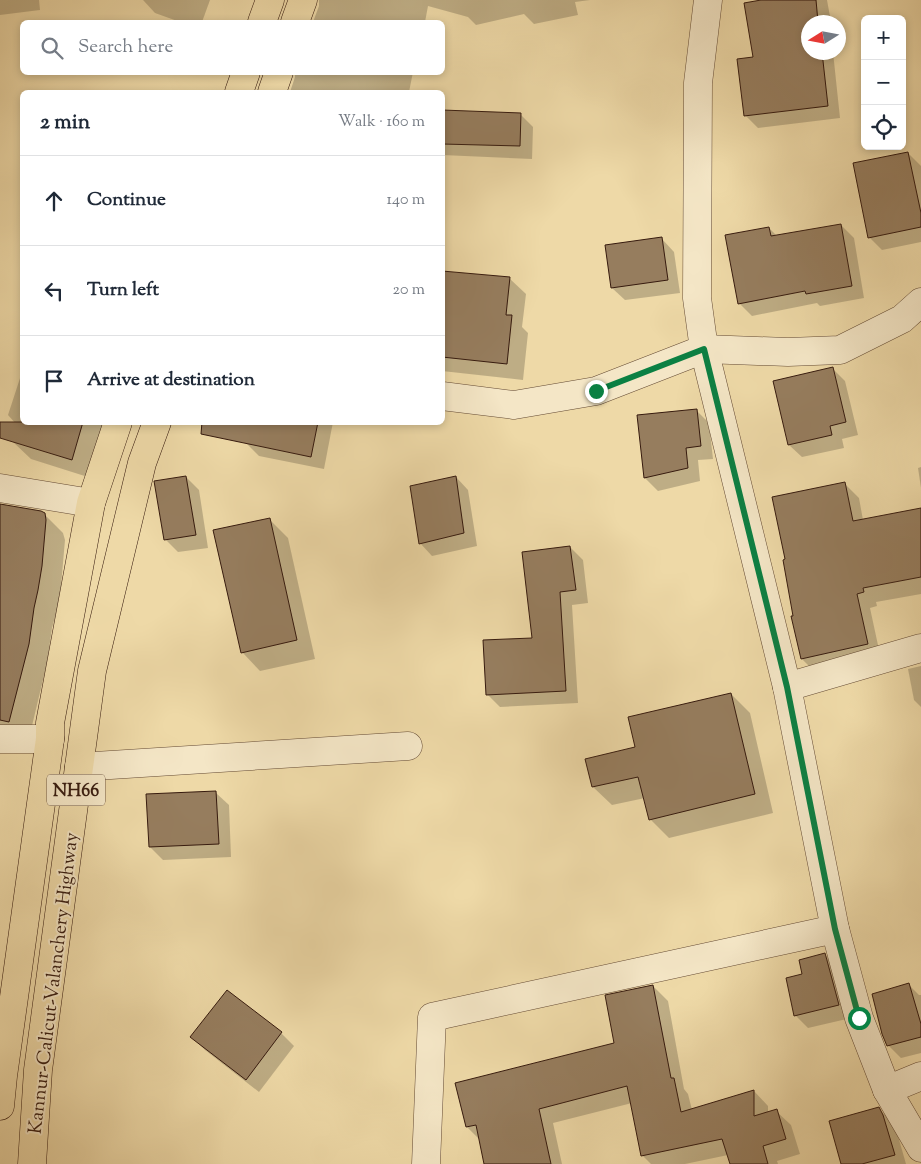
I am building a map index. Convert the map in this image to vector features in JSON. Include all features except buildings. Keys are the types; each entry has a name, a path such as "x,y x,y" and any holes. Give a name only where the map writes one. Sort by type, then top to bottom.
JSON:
{"highway":[{"path":"263,20 270,0"},
{"path":"297,20 303,0"},
{"path":"240,90 245,75"},
{"path":"273,90 278,75"},
{"name":"Kannur-Calicut-Valanchery Highway","path":"0,1106 2,1076 50,739 50,723 91,503 117,425"},
{"name":"Kannur-Calicut-Valanchery Highway","path":"32,1164 38,1070 92,671 142,463 155,425"}],"street":[{"path":"708,0 698,83 697,298 704,349 787,687 835,929 859,1018 887,1090 921,1148"},
{"path":"445,396 514,405 596,391 704,349 788,352 840,350 902,318 921,302"},
{"path":"0,488 91,503"},
{"path":"787,687 921,648"},
{"path":"0,739 50,739"},
{"path":"79,767 408,746"},
{"path":"426,1164 432,1017 835,929"},
{"path":"887,1090 921,1076"}],"route":[{"path":"596,391 704,349 787,687 835,929 859,1018"}]}
